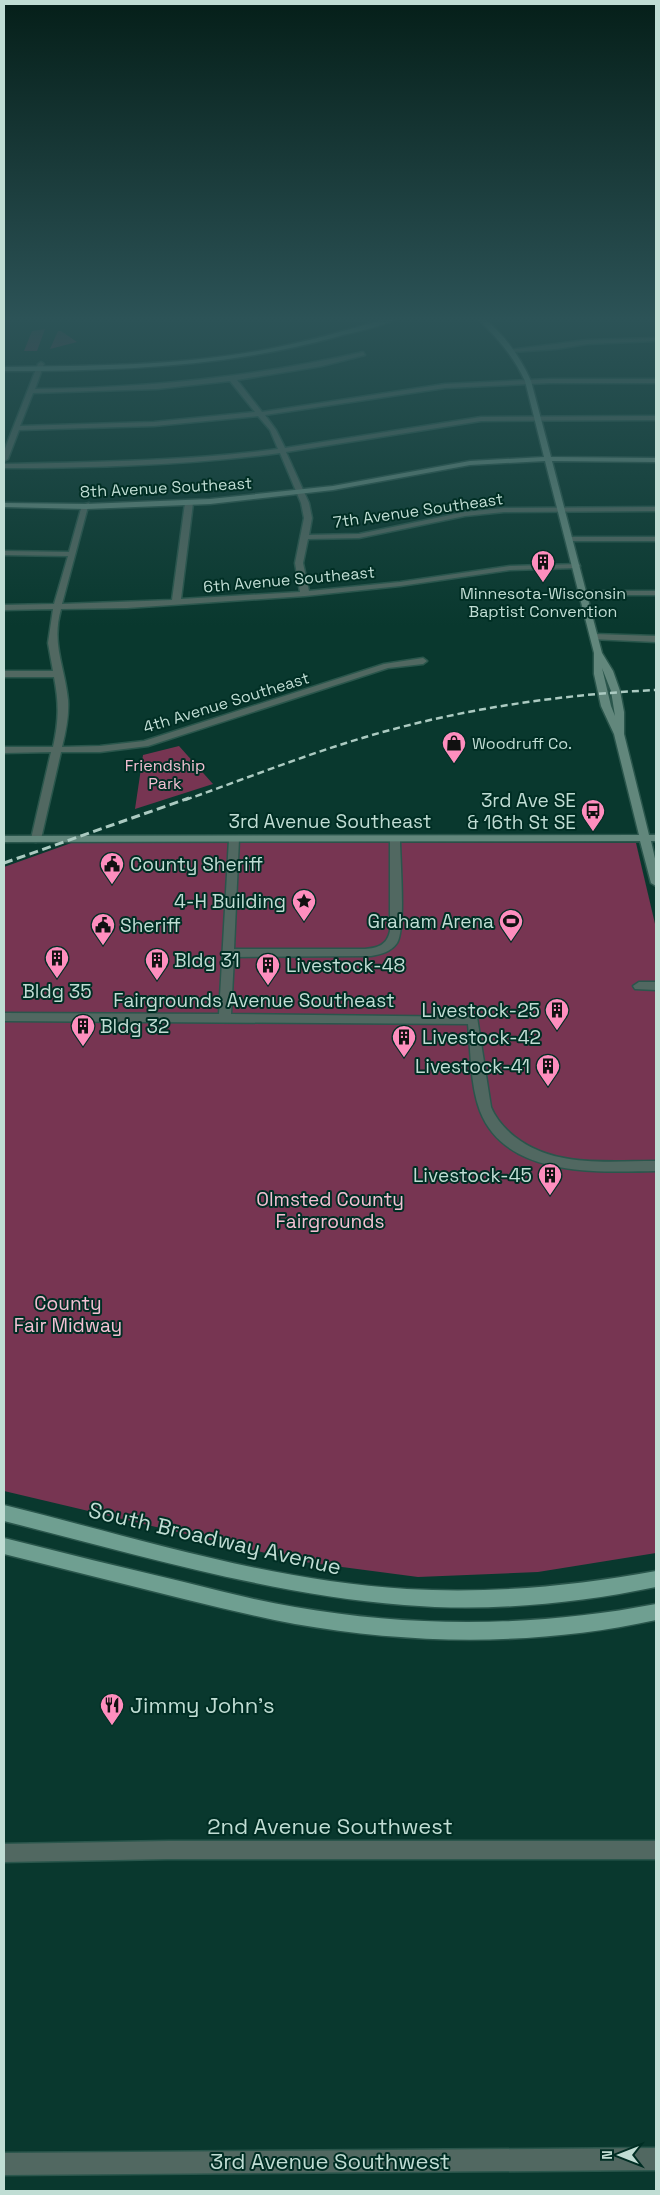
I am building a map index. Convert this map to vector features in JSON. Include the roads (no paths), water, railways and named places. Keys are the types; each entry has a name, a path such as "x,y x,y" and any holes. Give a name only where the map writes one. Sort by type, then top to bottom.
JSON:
{"main road":[{"name":"South Broadway Avenue","path":"4,1513 278,1580 370,1594 412,1598 536,1596 656,1579"},
{"path":"4,1546 249,1606 349,1624 433,1630 490,1631 541,1628 656,1612"}],"street":[{"path":"4,459 19,420"},
{"path":"16,428 148,425 194,420"},
{"path":"265,420 273,430 301,492 307,511 299,563 305,594"},
{"path":"4,466 150,464 224,458 283,452 470,420"},
{"path":"539,420 598,653 598,674 606,706 619,734 651,838 656,883"},
{"name":"8th Avenue Southeast","path":"4,505 189,503 301,492 465,464 503,460 656,460"},
{"path":"176,602 189,503"},
{"path":"36,839 61,733 63,710 52,643 56,607 86,505"},
{"name":"7th Avenue Southeast","path":"304,536 338,537 364,535 492,511 562,509 656,510"},
{"path":"569,539 656,539"},
{"path":"4,553 73,554"},
{"name":"6th Avenue Southeast","path":"4,607 56,607 176,602 305,594 400,584 510,568 576,566"},
{"path":"583,593 656,593"},
{"path":"594,637 656,639"},
{"name":"4th Avenue Southeast","path":"4,750 110,749 161,740 387,666 423,661"},
{"path":"4,674 58,674"},
{"name":"3rd Avenue Southeast","path":"4,839 651,838"},
{"path":"225,1019 234,839"},
{"path":"229,953 365,953 388,947 393,942 396,931 394,839"},
{"path":"639,986 656,986"},
{"name":"Fairgrounds Avenue Southeast","path":"4,1017 474,1020 485,1109 496,1127 507,1138 529,1154 550,1162 577,1166 656,1166"},
{"name":"2nd Avenue Southwest","path":"4,1854 168,1850 656,1850"},
{"name":"3rd Avenue Southwest","path":"4,2164 656,2159"}],"railway":[{"path":"185,800 286,763 422,722 500,706 578,696 656,690"},
{"path":"4,863 189,798"}],"place":[{"name":"Minnesota-Wisconsin Baptist Convention","path":"543,583"},
{"name":"Woodruff Co.","path":"454,764"},
{"name":"3rd Ave SE & 16th St SE","path":"593,832"},
{"name":"County Sheriff","path":"112,885"},
{"name":"4-H Building","path":"304,922"},
{"name":"Graham Arena","path":"511,942"},
{"name":"Sheriff","path":"103,946"},
{"name":"Bldg 35","path":"57,979"},
{"name":"Bldg 31","path":"157,981"},
{"name":"Livestock-48","path":"268,986"},
{"name":"Livestock-25","path":"557,1031"},
{"name":"Bldg 32","path":"83,1047"},
{"name":"Livestock-42","path":"404,1058"},
{"name":"Livestock-41","path":"548,1087"},
{"name":"Livestock-45","path":"550,1196"},
{"name":"Jimmy John's","path":"112,1726"}],"park label":[{"name":"Friendship Park","path":"165,774"},
{"name":"Olmsted County Fairgrounds","path":"330,1210"},
{"name":"County Fair Midway","path":"68,1314"}]}
